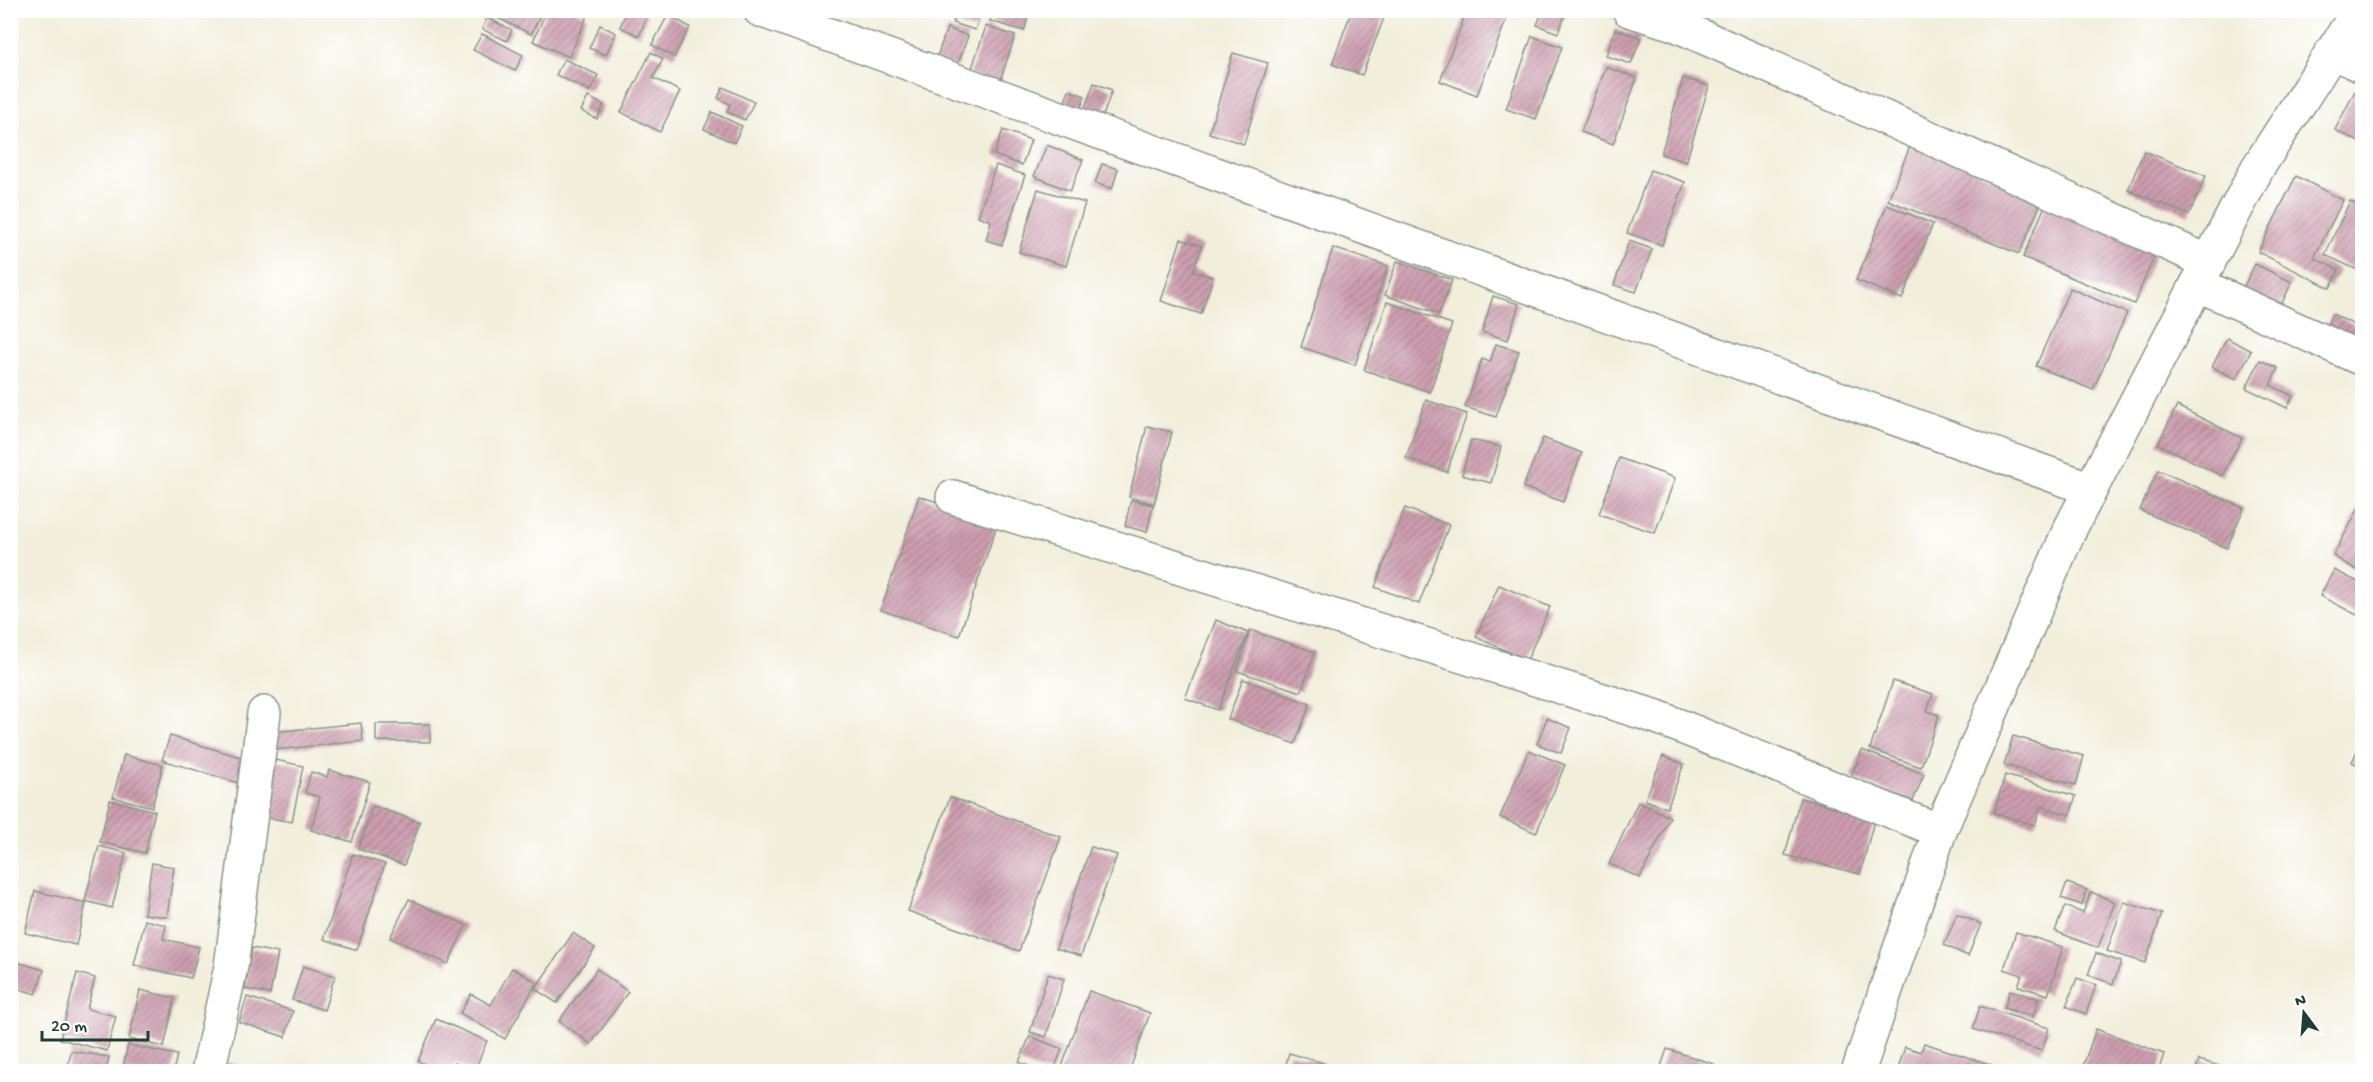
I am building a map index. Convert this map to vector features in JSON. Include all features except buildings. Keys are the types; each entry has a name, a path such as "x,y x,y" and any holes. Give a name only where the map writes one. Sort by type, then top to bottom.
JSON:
{"street":[{"path":"760,10 2091,489"},
{"path":"1629,10 1674,24 2203,273 2362,359"},
{"path":"1858,1071 1940,831 2069,531 2257,169 2359,10"},
{"path":"2332,52 2362,66"},
{"path":"953,497 1658,717 1940,831"},
{"path":"208,1071 231,967 264,713"}]}
